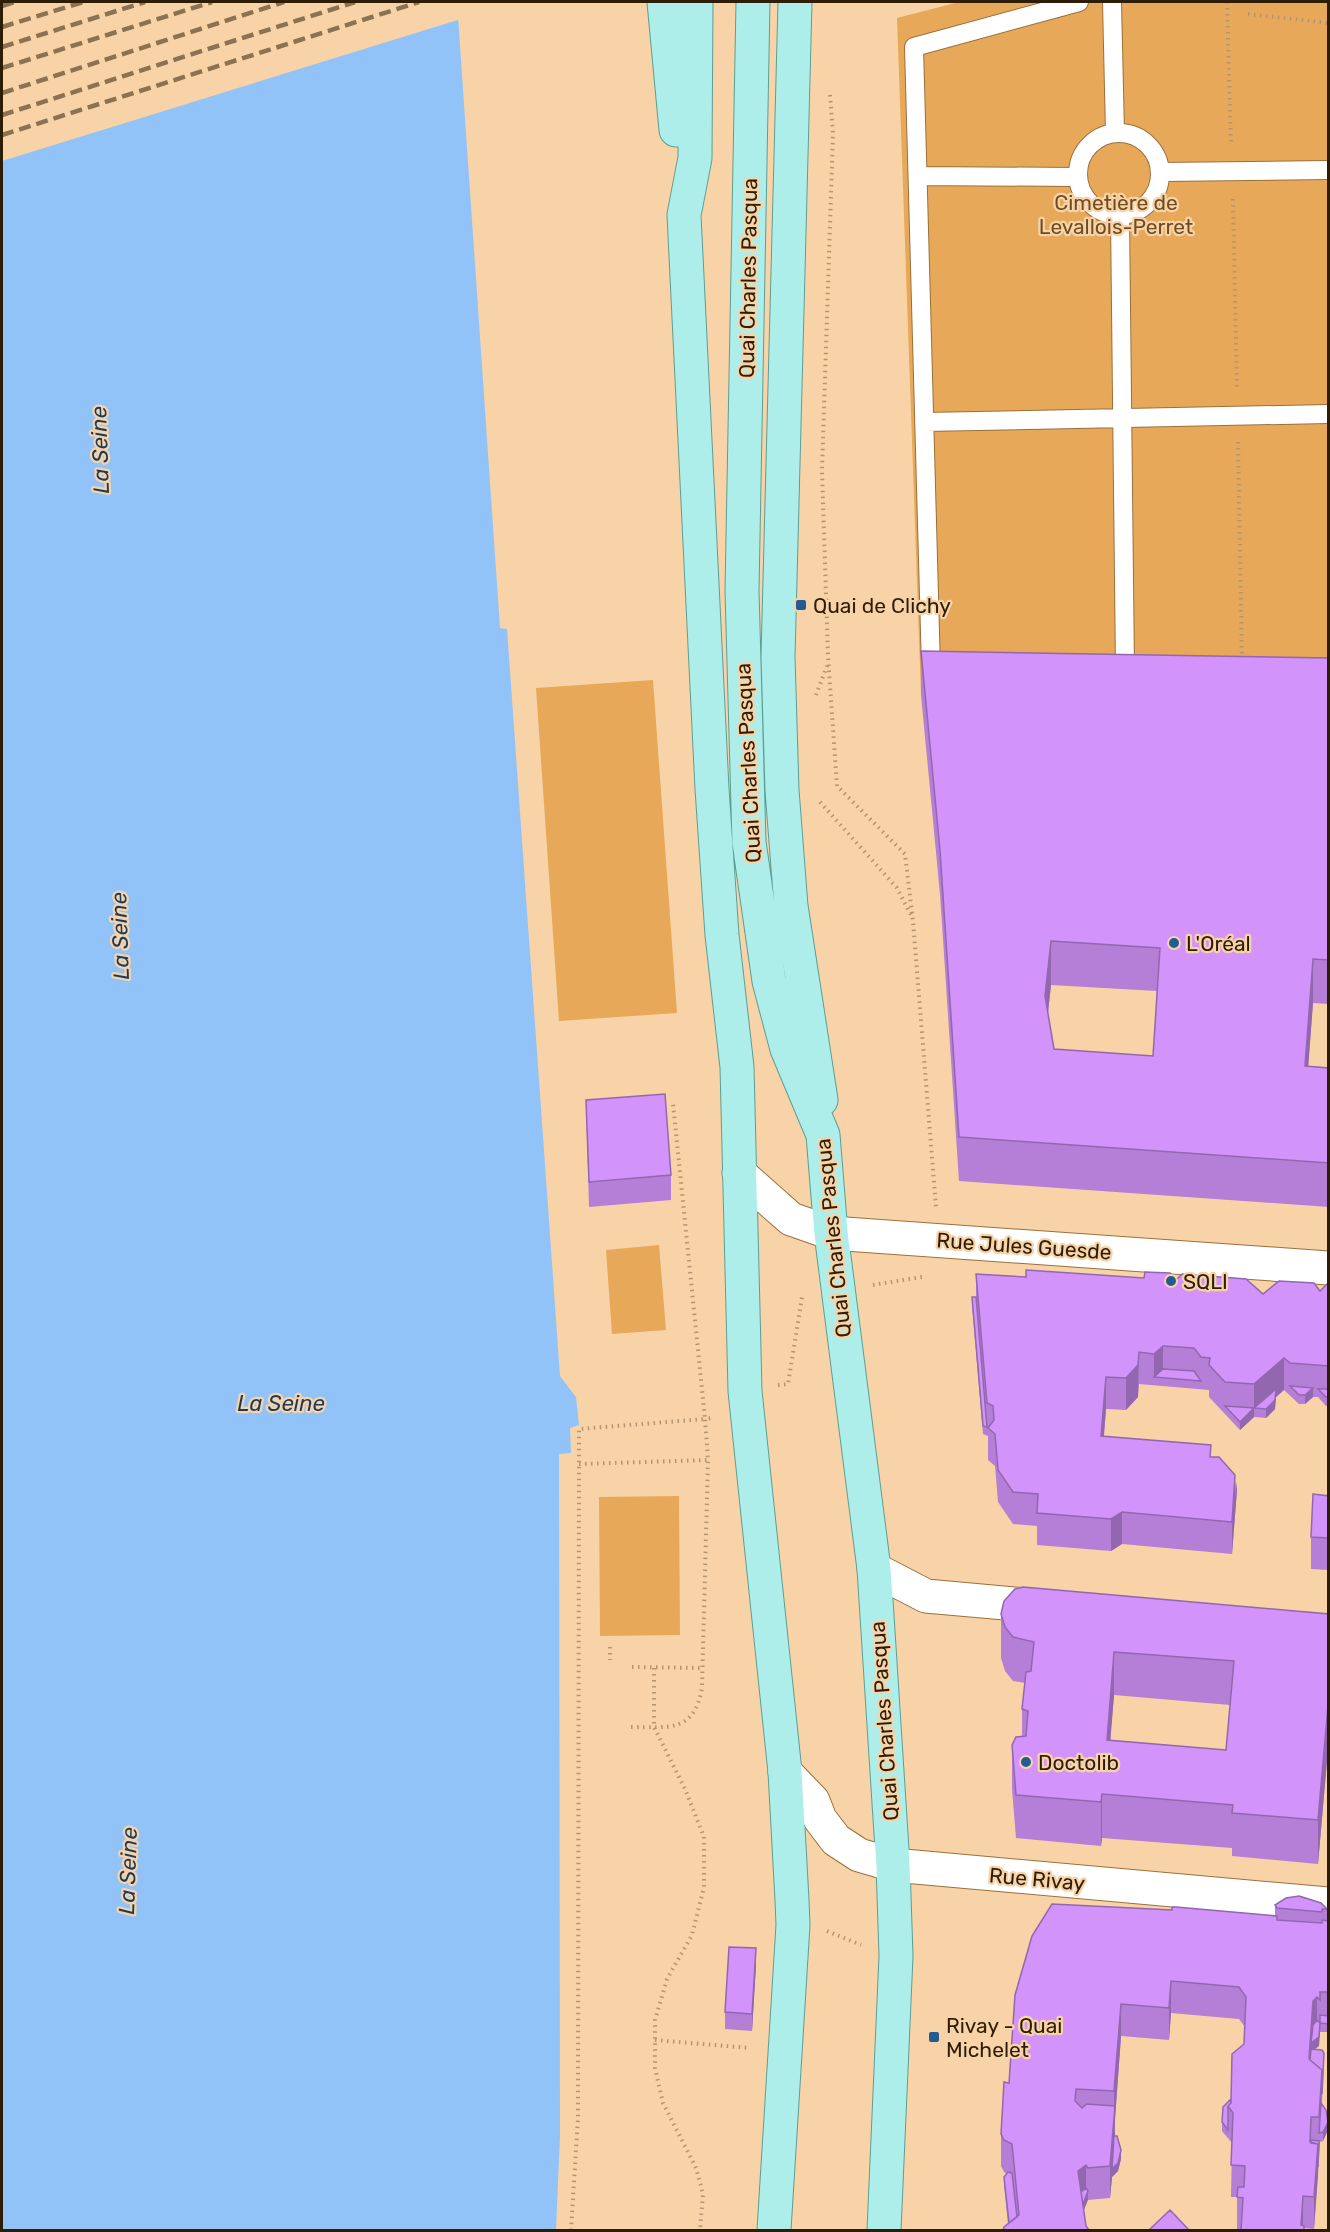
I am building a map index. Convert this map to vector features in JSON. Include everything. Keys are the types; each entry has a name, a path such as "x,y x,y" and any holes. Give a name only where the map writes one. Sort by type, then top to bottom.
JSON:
{"main road":[{"path":"664,2 684,215"},
{"name":"Quai Charles Pasqua","path":"696,2 694,158 684,215 712,789 722,934 737,1067 747,1413 785,1772 793,1925 774,2230"},
{"name":"Quai Charles Pasqua","path":"753,2 742,591 749,842 769,981 787,1048 823,1135 831,1233 874,1569 893,1865 896,1956 884,2230"},
{"path":"795,2 778,657 782,790 791,906 799,971 819,1078 823,1135"}],"street":[{"name":"Rue Jules Guesde","path":"739,1173 791,1220 831,1233 1329,1268"},
{"path":"874,1569 926,1596 1077,1610"},
{"name":"Rue Rivay","path":"785,1772 813,1801 820,1819 836,1840 859,1856 893,1865 1329,1904"}],"lane":[{"path":"954,669 931,669 914,46 1079,2"},
{"path":"1112,2 1115,133"},
{"path":"1115,133 1134,135 1148,144 1158,161 1161,172 1152,200 1141,210 1120,216 1097,210 1087,201 1077,177 1080,159 1087,147 1101,136 1115,133"},
{"path":"1161,172 1329,170"},
{"path":"918,176 1077,177"},
{"path":"1120,216 1125,670"},
{"path":"924,422 1329,414"},
{"path":"1102,670 1149,670"}],"path":[{"path":"1227,2 1242,670"},
{"path":"1248,14 1329,23"},
{"path":"830,85 833,133 822,470 828,656 837,786 905,855 913,921 939,1240"},
{"path":"814,701 826,673 828,656"},
{"path":"819,798 828,813 897,888 913,921"},
{"path":"631,1727 679,1725 690,1719 699,1703 702,1668 708,1460 673,1103"},
{"path":"572,2230 578,2118 579,1429 705,1419 747,1413"},
{"path":"579,1464 708,1460"},
{"path":"610,1647 610,1660"},
{"path":"633,1667 702,1668"},
{"path":"654,1668 654,1727 685,1789 704,1837 704,1887 692,1935 667,1979 655,2020 655,2068 663,2103 696,2168 703,2193 700,2230"},
{"path":"822,1929 870,1949"},
{"path":"655,2040 785,2051"}],"green space":[{"name":"Cimetière de Levallois-Perret","path":"959,2 1328,2 1328,702 921,695 897,18"},
{"path":"653,680 677,1013 559,1021 536,688"},
{"path":"659,1245 666,1330 612,1334 606,1250"},
{"path":"679,1496 680,1635 600,1636 599,1497"}],"water":[{"name":"La Seine","path":"2,2 457,2 500,628 507,629 560,1376 576,1397 579,1425 570,1428 571,1453 559,1454 560,2136 556,2230 2,2230"}],"pier":[{"path":"2,2 460,2 461,19 2,161"}],"building":[{"path":"921,651 1329,658 1329,960 1313,959 1305,1066 1329,1068 1329,1163 959,1137 940,850","holes":["1051,941 1160,948 1153,1056 1054,1049 1045,996"]},
{"path":"665,1094 671,1175 589,1182 586,1100"},
{"path":"1026,1270 1144,1278 1145,1272 1170,1273 1176,1280 1182,1274 1246,1279 1263,1294 1279,1281 1314,1283 1320,1291 1329,1284 1329,1366 1290,1363 1284,1358 1254,1384 1225,1382 1209,1365 1210,1358 1201,1357 1194,1348 1163,1346 1154,1354 1139,1352 1138,1365 1126,1378 1106,1377 1101,1436 1211,1445 1210,1457 1219,1457 1235,1475 1232,1522 1122,1512 1111,1519 1037,1513 1038,1494 1013,1492 998,1470 995,1434 988,1428 994,1420 993,1406 987,1403 976,1274 1026,1277"},
{"path":"972,1297 976,1297 987,1427 983,1426"},
{"path":"1163,1369 1194,1371 1201,1381 1154,1377"},
{"path":"1290,1386 1313,1388 1305,1395 1299,1395"},
{"path":"1276,1389 1275,1400 1266,1409 1254,1408"},
{"path":"1318,1389 1329,1389 1329,1397 1326,1397"},
{"path":"1225,1406 1254,1408 1240,1422"},
{"path":"1313,1494 1329,1496 1329,1538 1311,1537"},
{"path":"1023,1587 1329,1614 1329,1694 1318,1820 1232,1813 1233,1805 1102,1794 1101,1802 1016,1795 1012,1745 1016,1737 1026,1736 1028,1711 1022,1709 1026,1672 1031,1671 1034,1642 1013,1637 1005,1627 1001,1614 1004,1601 1015,1589","holes":["1114,1652 1234,1661 1226,1750 1107,1740"]},
{"path":"1299,1896 1321,1903 1327,1909 1322,1909 1322,1912 1277,1908 1275,1905 1286,1898"},
{"path":"1052,1904 1172,1910 1172,1907 1176,1907 1277,1916 1277,1920 1322,1923 1322,1920 1329,1921 1329,1992 1320,1992 1320,2000 1317,1997 1313,2001 1309,2059 1322,2070 1319,2117 1311,2117 1310,2142 1318,2144 1314,2197 1303,2196 1301,2225 1304,2226 1304,2230 1241,2230 1243,2198 1237,2197 1238,2187 1244,2187 1245,2166 1231,2165 1233,2113 1228,2106 1231,2103 1232,2054 1244,2044 1246,1997 1239,1987 1171,1981 1169,2008 1121,2004 1114,2091 1076,2089 1075,2101 1082,2108 1087,2104 1115,2106 1110,2166 1088,2168 1086,2165 1078,2171 1086,2226 1089,2230 1003,2230 1019,2215 1012,2144 1004,2140 1001,2134 1004,2082 1009,2083 1015,1995 1032,1936"},
{"path":"729,1947 756,1948 752,2014 725,2012"},
{"path":"1320,2015 1329,2016 1329,2024 1320,2023"},
{"path":"1317,2020 1320,2023 1319,2037 1311,2043 1313,2025"},
{"path":"1311,2049 1322,2050 1324,2053 1322,2094 1322,2070 1310,2060"},
{"path":"1230,2100 1228,2130 1222,2122 1223,2107"},
{"path":"1321,2103 1326,2110 1328,2122 1323,2132 1319,2133"},
{"path":"1114,2136 1117,2136 1121,2150 1118,2163 1112,2169"},
{"path":"1311,2140 1319,2141 1318,2167 1318,2144 1311,2143"},
{"path":"1008,2172 1012,2173 1017,2217 1009,2223 1004,2177"},
{"path":"1086,2188 1088,2191 1083,2204 1081,2192"},
{"path":"1170,2210 1189,2230 1149,2230"}],"railway":[{"path":"2,6 15,2"},
{"path":"2,27 83,2"},
{"path":"2,47 145,2"},
{"path":"2,68 212,2"},
{"path":"2,93 284,2"},
{"path":"2,115 355,2"},
{"path":"2,135 419,2"}],"place":[{"name":"Quai de Clichy","path":"801,605"},
{"name":"L'Oréal","path":"1174,943"},
{"name":"SQLI","path":"1171,1281"},
{"name":"Doctolib","path":"1026,1762"},
{"name":"Rivay - Quai Michelet","path":"934,2037"}]}
